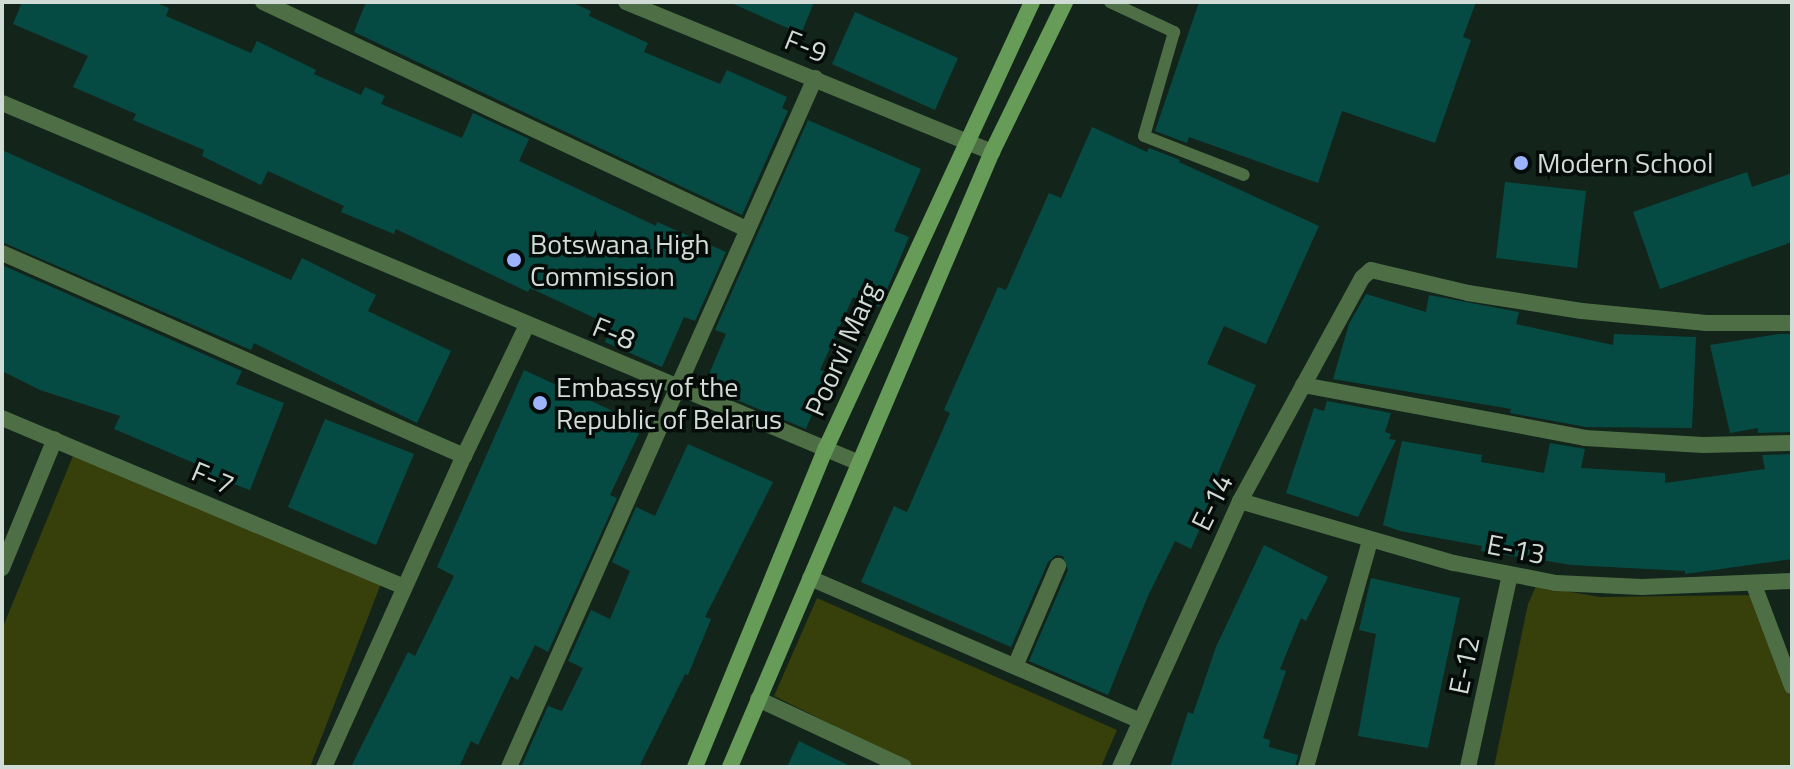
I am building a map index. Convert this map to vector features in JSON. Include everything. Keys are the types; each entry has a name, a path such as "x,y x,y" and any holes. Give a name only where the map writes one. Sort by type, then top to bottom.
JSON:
{"main road":[{"name":"Poorvi Marg","path":"695,767 826,448 965,140 1032,2"},
{"name":"Poorvi Marg","path":"730,767 857,462 992,152 1065,2"}],"street":[{"path":"263,2 746,229"},
{"name":"F-9","path":"626,2 992,152"},
{"path":"509,767 680,388 746,229 815,78"},
{"name":"F-8","path":"2,103 857,462"},
{"path":"2,253 464,456"},
{"name":"E-14","path":"1120,767 1240,501 1362,278 1371,270 1468,293 1582,311 1706,323 1792,323"},
{"path":"324,767 464,456 527,325"},
{"path":"1303,385 1585,438 1703,445 1792,443"},
{"name":"F-7","path":"2,418 404,587"},
{"path":"2,568 55,439"},
{"name":"E-13","path":"1240,501 1370,541 1510,575 1600,586 1754,585 1792,581"},
{"path":"1306,767 1370,541"},
{"path":"1016,664 1058,566"},
{"name":"E-12","path":"1468,767 1510,575"},
{"path":"810,578 1016,664 1140,721"},
{"path":"1754,585 1792,686"},
{"path":"758,699 904,767"}],"lane":[{"path":"1110,2 1174,32 1144,136 1244,175"}],"green space":[{"path":"73,456 382,581 310,767 2,767 2,629"},
{"path":"1536,586 1600,597 1754,595 1792,701 1792,767 1494,767 1528,604"},
{"path":"817,598 1117,730 1101,767 917,767 774,696"}],"building":[{"path":"22,2 154,2 169,8 166,16 251,53 257,41 316,70 314,74 361,95 365,87 385,96 381,104 462,138 473,113 529,139 519,161 656,226 657,222 726,252 695,321 684,317 662,367 605,342 612,326 530,288 528,292 396,229 394,234 341,212 344,206 268,171 261,185 202,156 204,150 133,120 136,114 73,87 88,56 13,24"},
{"path":"366,2 571,2 591,11 589,16 648,43 644,52 720,84 727,70 787,97 782,108 788,111 742,215 354,32"},
{"path":"729,2 814,2 801,34"},
{"path":"1199,2 1476,2 1463,37 1471,40 1435,143 1342,111 1318,183 1189,137 1187,143 1155,131"},
{"path":"855,12 958,58 935,110 832,64"},
{"path":"808,120 921,169 894,231 909,237 892,278 879,307 853,297 820,370 829,373 806,429 704,386 726,334 715,330"},
{"path":"1092,127 1147,152 1149,148 1180,160 1319,226 1266,344 1224,326 1207,364 1256,385 1216,478 1221,480 1191,549 1175,541 1148,596 1108,695 1029,661 1068,570 1063,556 1056,555 1048,562 1011,647 861,582 894,506 907,512 950,413 944,410 998,287 1006,290 1049,193 1061,198"},
{"path":"2,150 291,280 302,258 376,295 368,311 451,351 417,423 254,343 251,350 2,242"},
{"path":"1747,172 1752,187 1792,173 1792,242 1660,289 1633,212"},
{"path":"1505,182 1586,191 1577,268 1496,258"},
{"path":"2,265 242,371 236,384 284,403 250,490 207,474 208,469 114,429 120,416 40,390 2,371"},
{"path":"1366,294 1426,312 1429,295 1519,312 1516,324 1613,345 1614,334 1696,337 1692,428 1586,427 1510,413 1511,409 1333,379 1349,324"},
{"path":"1792,334 1792,432 1758,433 1758,428 1730,433 1710,345"},
{"path":"524,370 643,425 610,495 617,498 548,652 535,645 518,680 511,676 478,745 471,741 459,767 351,767 408,652 415,656 454,576 437,567"},
{"path":"1327,401 1391,413 1385,432 1391,434 1389,439 1396,440 1358,517 1286,493 1314,408 1324,411"},
{"path":"325,419 414,454 376,545 288,507"},
{"path":"1402,441 1482,455 1481,462 1544,473 1550,443 1585,449 1581,468 1665,473 1665,483 1765,469 1762,455 1792,454 1792,559 1685,574 1685,571 1572,565 1481,551 1482,546 1400,531 1383,525"},
{"path":"688,444 773,482 705,617 711,619 688,675 685,674 639,767 521,767 548,706 562,711 583,668 568,661 591,610 610,619 630,571 612,562 636,507 655,516"},
{"path":"1264,545 1328,577 1306,621 1301,618 1280,669 1286,671 1263,738 1270,740 1269,747 1298,755 1295,767 1170,767 1188,712 1193,714 1216,647"},
{"path":"1371,578 1460,598 1428,748 1358,736 1376,634 1359,630"},
{"path":"799,741 852,767 787,767"}],"place":[{"name":"Modern School","path":"1521,163"},
{"name":"Botswana High Commission","path":"514,260"},
{"name":"Embassy of the Republic of Belarus","path":"540,403"}]}
